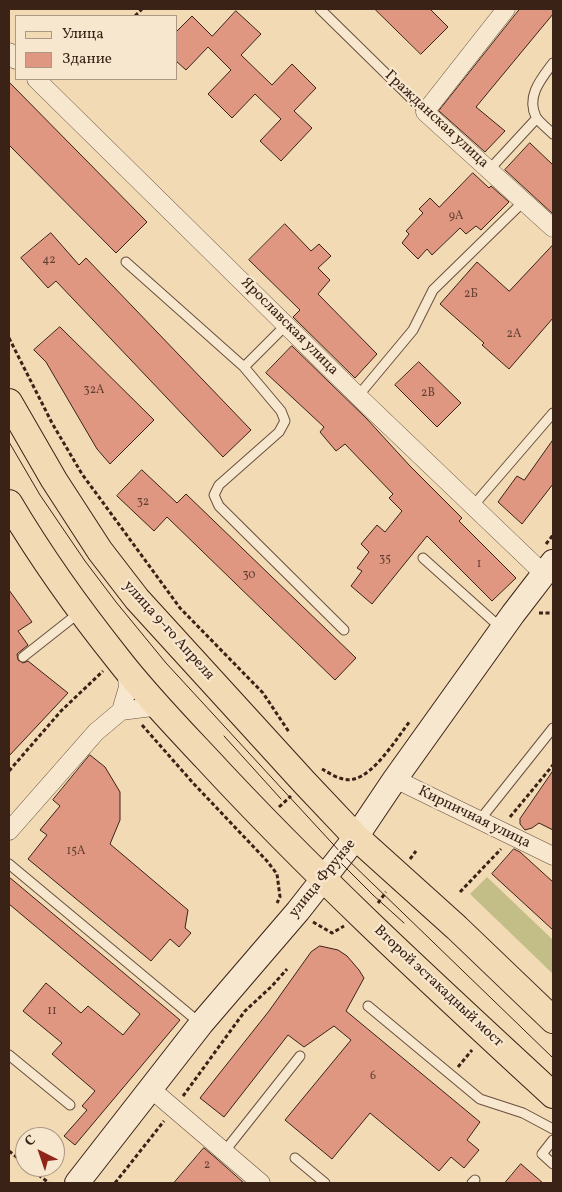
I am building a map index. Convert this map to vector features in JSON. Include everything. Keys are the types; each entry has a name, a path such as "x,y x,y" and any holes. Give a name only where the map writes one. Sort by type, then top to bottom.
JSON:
{"main road":[{"name":"улица 9-го Апреля","path":"9,402 54,480 100,551 137,599 356,837"},
{"path":"9,503 47,563 81,611 115,670 163,711 255,829 323,880"},
{"name":"улица Фрунзе","path":"77,1183 200,1024 298,912 323,880 356,837 503,629 549,568"},
{"path":"356,837 457,928 553,1019"},
{"name":"Второй эстакадный мост","path":"323,880 553,1095"}],"street":[{"path":"425,112 506,9"},
{"name":"Ярославская улица","path":"37,80 358,396 473,506 549,568"},
{"name":"Гражданская улица","path":"425,112 553,228"},
{"path":"115,670 128,687 125,710"},
{"path":"9,831 96,732 125,710 152,707 163,711"},
{"name":"Кирпичная улица","path":"395,780 553,856"},
{"path":"151,1089 261,1183"}],"lane":[{"name":"Гражданская улица","path":"320,9 425,112"},
{"path":"553,63 535,88 532,104 537,118 553,134"},
{"path":"489,170 537,118"},
{"path":"358,396 413,330 433,290 524,202"},
{"path":"126,262 244,367 282,411 285,421 279,432 219,485 214,495 219,506 344,630"},
{"path":"244,367 286,325"},
{"path":"473,506 553,413"},
{"path":"423,558 503,629"},
{"path":"23,657 81,611"},
{"path":"478,821 553,728"},
{"path":"9,864 200,1024"},
{"path":"368,1006 480,1099 523,1113 553,1129"},
{"path":"9,1055 70,1105"},
{"path":"224,1152 300,1056"},
{"path":"553,1140 542,1154 553,1164"},
{"path":"295,1158 325,1183"}],"path":[{"path":"9,338 52,423 82,474 180,608 263,693 292,737"},
{"path":"531,613 553,612"},
{"path":"9,771 61,711 115,670"},
{"path":"125,710 234,826"},
{"path":"255,829 321,768 339,778 355,779 379,761"},
{"path":"460,892 513,837 509,818 553,765"},
{"path":"332,933 362,916 376,905 416,851"},
{"path":"115,1183 174,1108 245,1011 287,969"},
{"path":"451,1075 472,1050"}],"shaded area":[{"path":"487,877 553,940 553,974 470,894"}],"building":[{"path":"375,9 430,9 448,27 421,54"},
{"path":"520,9 553,9 553,14 476,107 505,131 485,152 439,111"},
{"path":"236,11 261,34 241,55 272,85 292,64 316,88 294,111 312,128 281,161 260,141 281,119 255,94 232,118 208,94 231,70 208,47 186,70 178,63 178,30 192,16 212,36"},
{"path":"9,82 147,222 116,253 9,145"},
{"path":"530,143 553,165 553,214 505,170"},
{"path":"473,173 489,188 491,186 509,202 481,230 476,226 466,234 460,228 432,255 427,249 418,259 402,243 409,234 406,231 423,213 419,209 430,198 439,207"},
{"path":"285,224 311,251 319,244 331,256 318,268 330,280 318,294 377,354 355,378 293,317 300,310 249,260"},
{"path":"51,233 79,265 86,258 251,430 223,457 56,281 48,288 21,258"},
{"path":"553,245 553,318 509,369 482,345 484,343 440,304 477,262 509,291"},
{"path":"60,327 154,420 110,464 97,449 46,362 34,350"},
{"path":"292,346 367,419 410,466 462,518 459,521 516,578 492,601 427,536 372,604 351,586 362,571 357,568 369,552 361,544 377,525 385,532 402,511 389,498 393,494 345,444 336,451 320,432 324,427 266,373"},
{"path":"419,362 461,403 437,427 395,385"},
{"path":"553,440 553,484 522,524 498,502 517,476 524,480"},
{"path":"142,470 177,503 186,494 356,658 335,680 167,517 154,531 117,496"},
{"path":"9,590 32,622 18,631 28,645 17,654 18,660 23,663 28,661 68,693 9,756"},
{"path":"90,755 105,767 120,792 120,820 110,844 188,910 185,928 191,933 179,947 170,939 151,961 28,859 47,835 40,830 60,806 53,800"},
{"path":"553,771 553,830 539,823 525,830 520,824 520,819"},
{"path":"514,849 520,852 553,882 553,930 492,874"},
{"path":"9,877 180,1020 75,1145 65,1135 87,1110 82,1106 95,1091 52,1054 62,1043 23,1011 46,983 81,1013 88,1006 123,1035 140,1014 9,904"},
{"path":"320,946 338,950 347,956 364,978 346,1011 480,1122 467,1140 479,1150 464,1168 451,1157 439,1171 370,1113 332,1159 285,1120 351,1040 334,1026 304,1047 288,1035 224,1117 200,1098 269,1011 311,952"},
{"path":"204,1148 217,1159 244,1183 174,1183"},
{"path":"521,1164 543,1183 505,1183"}],"tram line":[{"path":"9,442 40,495 85,561 166,663 343,855 553,1058"},
{"path":"224,736 281,799"},
{"path":"337,859 404,923"}]}
